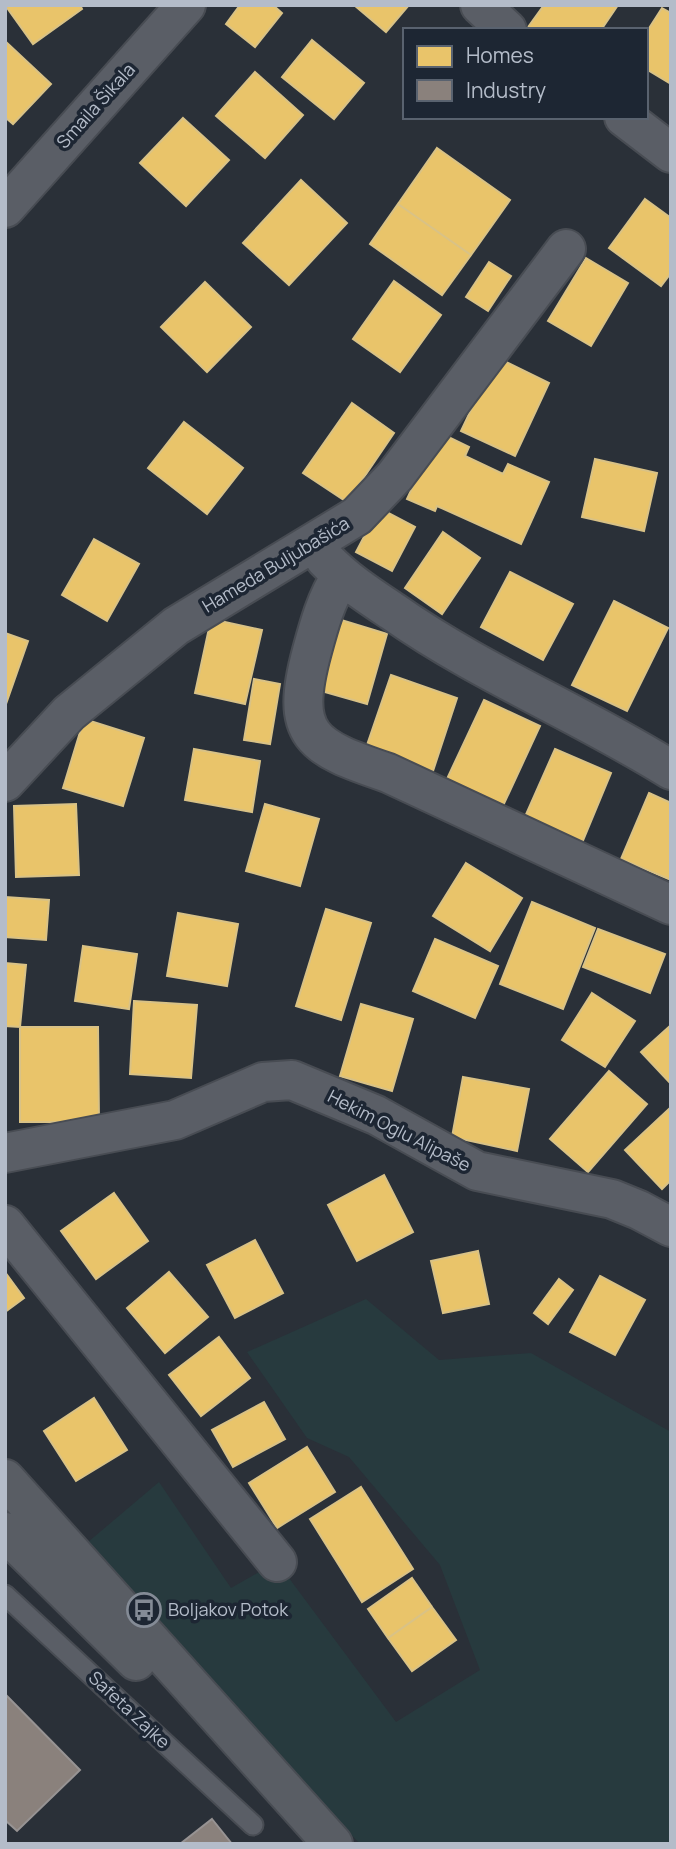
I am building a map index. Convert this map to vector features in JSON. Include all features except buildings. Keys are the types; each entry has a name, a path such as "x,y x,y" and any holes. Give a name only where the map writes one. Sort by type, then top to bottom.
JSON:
{"main road":[{"path":"5,1479 333,1844"},
{"path":"5,1532 324,1844"}],"street":[{"name":"Smaila Šikala","path":"5,208 186,5"},
{"path":"480,5 506,28"},
{"path":"627,119 669,149"},
{"name":"Hameda Buljubašića","path":"5,782 69,713 176,625 357,516 395,476 566,249"},
{"path":"311,545 341,576 415,628 480,667 618,738 671,770"},
{"path":"341,576 331,592 320,621 303,683 303,715 314,737 328,750 349,760 388,773 671,905"},
{"name":"Hekim Oglu Alipaše","path":"5,1153 175,1120 263,1082 292,1080 376,1115 477,1171 612,1199 671,1227"},
{"path":"5,1225 277,1562"}],"lane":[{"name":"Safeta Zajke","path":"5,1595 253,1825"}],"green space":[{"path":"366,1299 439,1360 531,1353 671,1432 671,1844 360,1844 81,1548 159,1482 231,1588 277,1562 396,1722 480,1670 440,1565 349,1457 307,1438 247,1352"}],"place":[{"name":"Boljakov Potok","path":"144,1610"}]}
